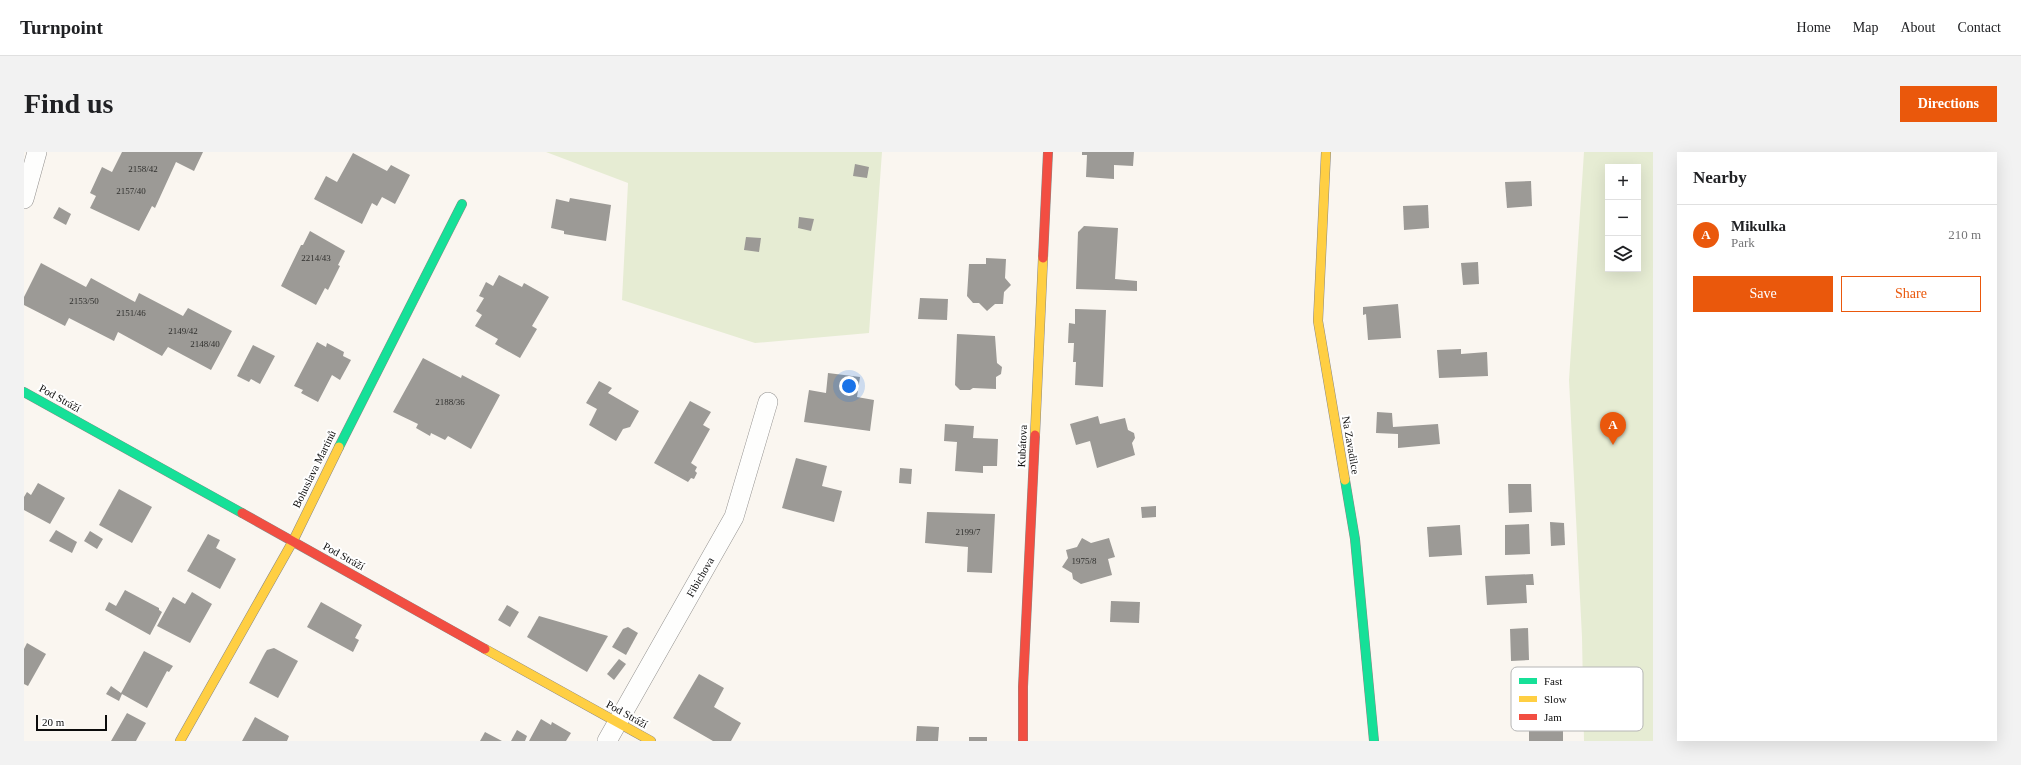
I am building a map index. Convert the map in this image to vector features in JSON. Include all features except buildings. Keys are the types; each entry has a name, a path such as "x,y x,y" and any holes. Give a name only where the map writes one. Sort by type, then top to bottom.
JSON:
{"street":[{"name":"Kubátova","path":"1023,741 1024,679 1048,152"},
{"name":"Na Zavadilce","path":"1326,152 1318,321 1355,539 1374,741"},
{"path":"24,199 32,161"},
{"name":"Bohuslava Martinů","path":"180,741 292,541 397,330 462,204"},
{"name":"Pod Stráží","path":"24,392 651,741"},
{"name":"Fibichova","path":"607,741 734,517 768,402"}],"green space":[{"path":"546,152 882,152 869,333 755,343 622,300 628,183"},
{"path":"1584,152 1653,152 1653,741 1584,741 1584,731 1643,731 1643,667 1583,667 1569,380"}],"traffic: fast":[{"path":"339,447 462,204"},
{"path":"24,392 242,513"},
{"path":"1345,480 1355,539 1374,741"}],"traffic: slow":[{"path":"1326,152 1318,321 1345,480"},
{"path":"1035,435 1043,258"},
{"path":"180,741 293,541 339,447"},
{"path":"485,649 651,741"}],"traffic: jam":[{"path":"1043,258 1048,152"},
{"path":"1023,741 1023,687 1035,435"},
{"path":"242,513 485,649"}],"place":[{"name":"Mikulka","path":"1613,445"}]}
